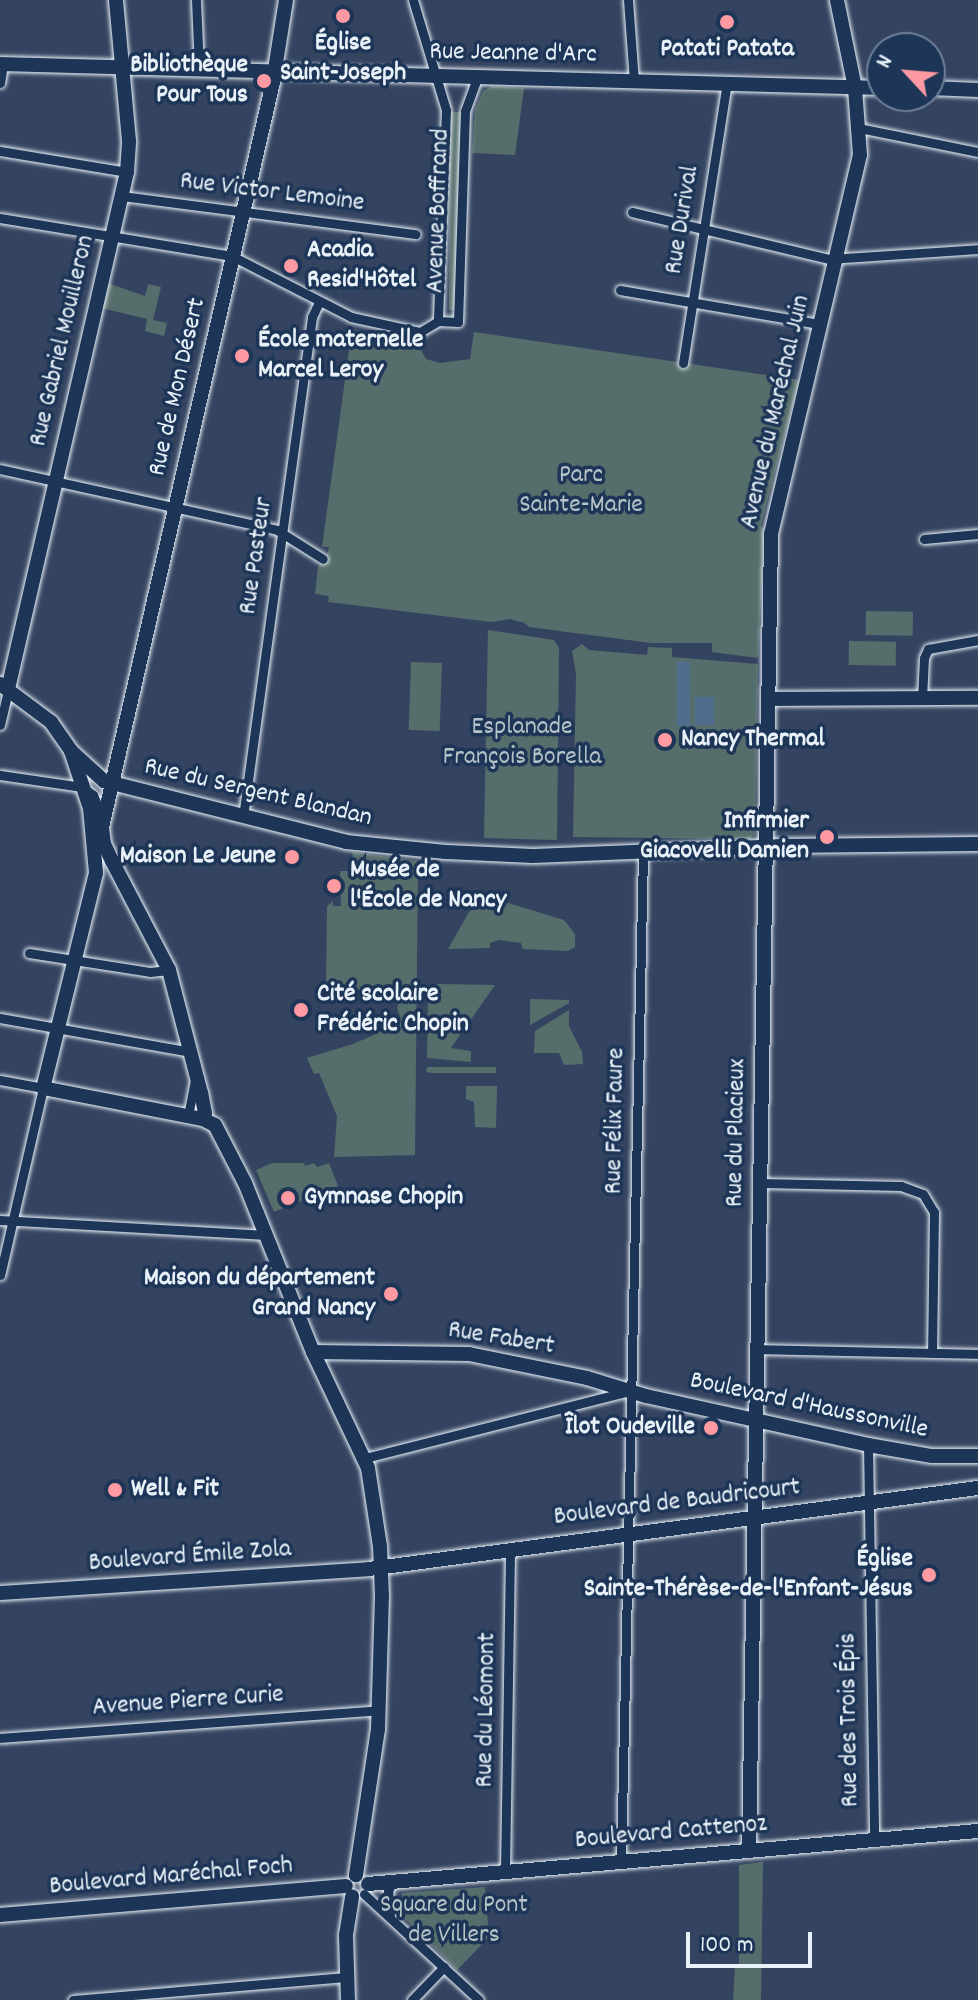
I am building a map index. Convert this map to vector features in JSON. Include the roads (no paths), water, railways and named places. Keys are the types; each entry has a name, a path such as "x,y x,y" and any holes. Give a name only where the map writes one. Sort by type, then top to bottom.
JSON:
{"street":[{"name":"Rue Gabriel Mouilleron","path":"4,686 127,172 129,141 116,0"},
{"path":"196,0 199,65"},
{"name":"Rue de Mon Désert","path":"118,873 104,844 103,819 275,72 286,0"},
{"name":"Avenue Boffrand","path":"413,0 446,110 438,321 458,322 465,111 477,78"},
{"path":"628,0 634,81"},
{"name":"Avenue du Maréchal Juin","path":"767,847 771,534 858,163 855,88 837,0"},
{"name":"Rue Jeanne d'Arc","path":"2,64 123,70 199,65 275,72 866,88"},
{"path":"0,83 2,64"},
{"name":"Rue Durival","path":"683,363 727,83"},
{"path":"946,89 978,90"},
{"name":"Avenue Boffrand","path":"446,110 465,111"},
{"path":"859,128 978,152"},
{"path":"0,151 127,172"},
{"name":"Rue Victor Lemoine","path":"122,196 416,234"},
{"path":"632,212 703,231 835,259 978,249"},
{"path":"0,218 232,256 351,317 420,332 438,321"},
{"path":"620,290 819,324"},
{"name":"Rue Pasteur","path":"243,817 312,317 319,302"},
{"path":"0,469 56,479 283,533 323,559"},
{"path":"924,539 978,534"},
{"path":"922,699 924,658 928,649 978,640"},
{"path":"0,725 4,686"},
{"path":"4,686 51,722 76,756 97,776 111,783"},
{"path":"768,699 978,698"},
{"path":"76,756 101,764 117,759"},
{"path":"0,1275 96,873 90,808 76,756"},
{"path":"0,775 82,787 93,795 103,819"},
{"name":"Rue du Sergent Blandan","path":"111,783 346,842 533,856 643,854"},
{"path":"643,854 767,847 978,844"},
{"name":"Rue du Placieux","path":"749,1851 767,847"},
{"name":"Rue Félix Faure","path":"621,1862 643,854"},
{"path":"96,873 118,873 169,970 205,1113 196,1118"},
{"path":"29,953 150,972 169,970"},
{"path":"0,1018 191,1052"},
{"path":"0,1080 196,1118 215,1125 245,1183 313,1352 365,1458 382,1567 378,1710 346,1977 348,2000"},
{"path":"761,1183 901,1186 923,1194 934,1212 932,1353"},
{"path":"0,1220 267,1235"},
{"path":"757,1349 978,1354"},
{"name":"Rue Fabert","path":"313,1352 469,1354 632,1390"},
{"path":"585,1402 595,1395 598,1381"},
{"path":"365,1458 632,1390"},
{"name":"Boulevard d'Haussonville","path":"632,1390 868,1445 932,1456 978,1456"},
{"name":"Rue des Trois Épis","path":"868,1445 874,1840"},
{"name":"Boulevard de Baudricourt","path":"382,1567 754,1515 978,1488"},
{"name":"Rue du Léomont","path":"505,1872 510,1549"},
{"name":"Boulevard Émile Zola","path":"0,1593 382,1567"},
{"name":"Avenue Pierre Curie","path":"0,1738 378,1710"},
{"name":"Boulevard Cattenoz","path":"357,1887 978,1831"},
{"path":"390,1916 388,1890 393,1882"},
{"path":"357,1887 479,2000"},
{"name":"Boulevard Maréchal Foch","path":"0,1915 357,1887"},
{"path":"412,2000 444,1967"},
{"path":"73,2000 346,1977"}],"water":[{"path":"677,662 690,662 690,726 677,726"},
{"path":"695,697 714,697 714,725 695,725"}],"place":[{"name":"Église Saint-Joseph","path":"343,16"},
{"name":"Patati Patata","path":"727,22"},
{"name":"Bibliothèque Pour Tous","path":"264,81"},
{"name":"Acadia Resid'Hôtel","path":"291,266"},
{"name":"École maternelle Marcel Leroy","path":"242,356"},
{"name":"Nancy Thermal","path":"665,740"},
{"name":"Infirmier Giacovelli Damien","path":"827,837"},
{"name":"Maison Le Jeune","path":"292,857"},
{"name":"Musée de l'École de Nancy","path":"334,886"},
{"name":"Cité scolaire Frédéric Chopin","path":"301,1010"},
{"name":"Gymnase Chopin","path":"288,1198"},
{"name":"Maison du département Grand Nancy","path":"391,1294"},
{"name":"Îlot Oudeville","path":"711,1428"},
{"name":"Well & Fit","path":"115,1490"},
{"name":"Église Sainte-Thérèse-de-l'Enfant-Jésus","path":"929,1575"}],"park label":[{"name":"Parc Sainte-Marie","path":"581,491"},
{"name":"Esplanade François Borella","path":"522,743"},
{"name":"Square du Pont de Villers","path":"454,1921"}]}
